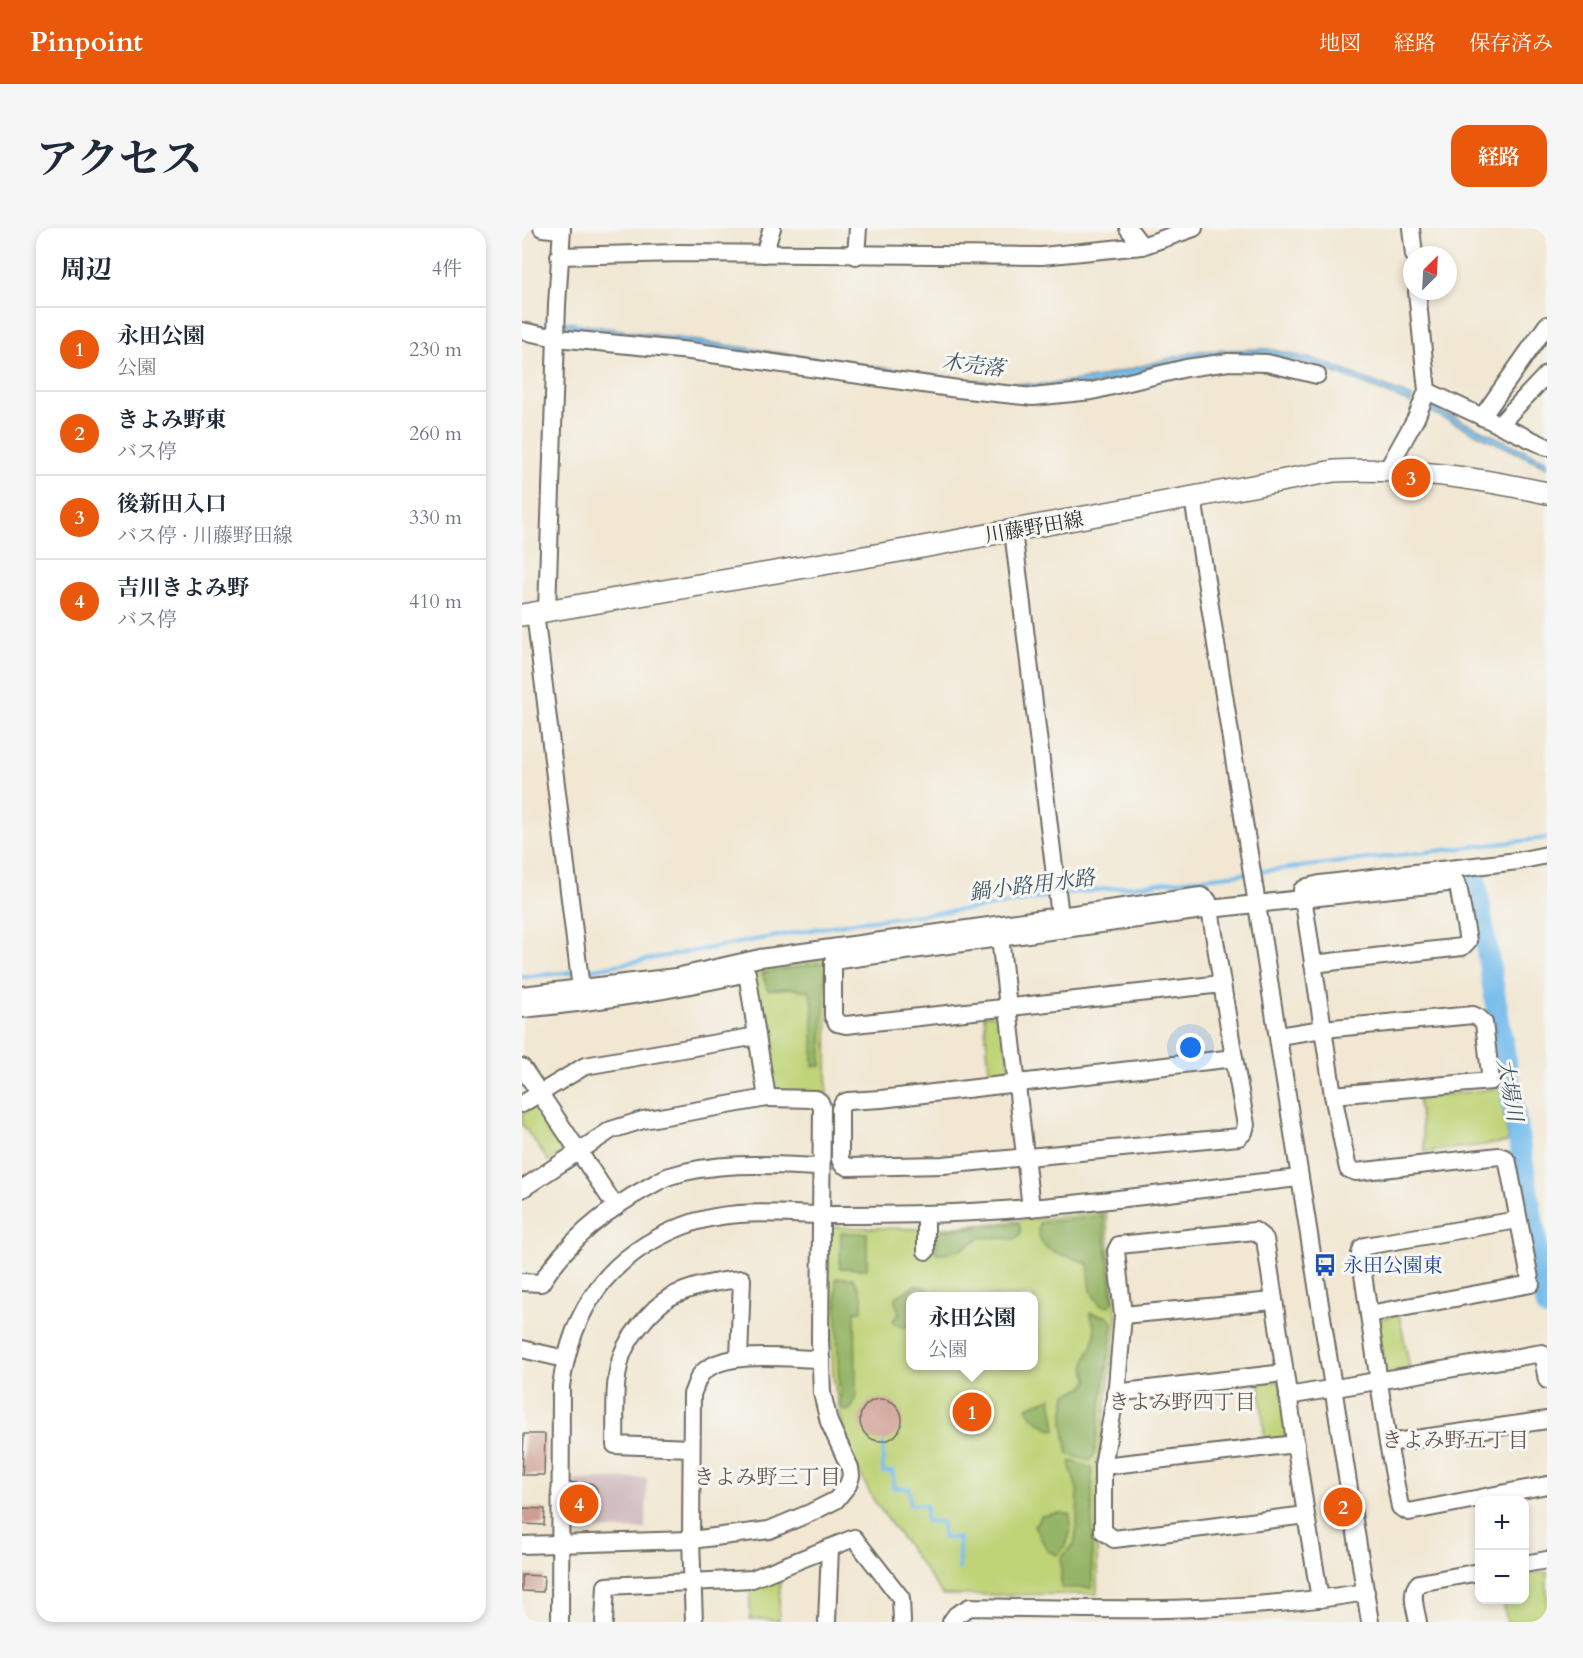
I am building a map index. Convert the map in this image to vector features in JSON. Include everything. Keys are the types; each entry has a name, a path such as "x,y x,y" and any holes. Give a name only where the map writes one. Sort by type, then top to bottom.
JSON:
{"main road":[{"name":"川藤野田線","path":"534,613 1013,531 1309,474 1387,470 1458,477 1547,493"}],"street":[{"path":"543,228 561,229 557,338 534,613 580,976"},
{"path":"764,254 772,228"},
{"path":"856,256 858,228"},
{"path":"1128,228 1142,246"},
{"path":"559,256 681,253 1042,256 1142,246 1194,228"},
{"path":"1411,228 1413,246"},
{"path":"1387,470 1416,418 1426,391 1418,300"},
{"path":"1482,417 1547,325"},
{"path":"522,331 557,338 690,351 958,389 1033,397 1092,391 1186,368 1229,362 1268,363 1317,375"},
{"path":"1499,426 1547,374"},
{"path":"1426,391 1547,447"},
{"path":"1193,498 1370,1622"},
{"path":"1013,531 1060,916"},
{"path":"1369,1314 1531,1284 1508,1163 1505,1158 1499,1156 1356,1172 1348,1169 1333,1095 1302,890 1320,884 1518,861 1547,855"},
{"path":"1222,984 846,1025 837,1023 832,1016 833,961 1256,902 1456,882 1460,891 1468,941 1461,947 1313,964"},
{"path":"522,995 580,976 676,977 760,958 1201,896 1209,902 1246,1125 1239,1137 943,1165 848,1167 842,1164 840,1159 840,1109 843,1103 848,1101 1234,1058"},
{"path":"1000,938 1031,1208"},
{"path":"522,1009 577,1004 705,983 747,973 767,1098"},
{"path":"1278,1036 1323,1029 1473,1015 1484,1023 1491,1081 1333,1095"},
{"path":"522,1104 585,1066 757,1036"},
{"path":"522,1067 616,1207"},
{"path":"522,1189 611,1130 643,1120 767,1098 816,1099 820,1102 822,1107 822,1393 829,1422 850,1468 851,1476 848,1485 836,1500 769,1530 691,1540 522,1545"},
{"path":"522,1282 541,1282 553,1263 594,1222 631,1196 669,1177 710,1168 757,1165 821,1167"},
{"path":"560,1622 561,1386 565,1359 573,1331 586,1304 599,1286 639,1248 685,1225 734,1214 926,1214 1031,1208 1300,1178"},
{"path":"926,1214 926,1251"},
{"path":"1518,1220 1362,1248 1360,1254 1388,1443 1400,1507 1409,1512 1547,1485"},
{"path":"1306,1515 1114,1539 1103,1531 1103,1466 1115,1394 1124,1315 1116,1251 1119,1245 1255,1231 1265,1239 1320,1599"},
{"path":"691,1448 615,1445 617,1380 620,1361 628,1341 639,1326 669,1298 716,1281 742,1280 739,1358"},
{"path":"1124,1315 1273,1301"},
{"path":"522,1349 565,1359"},
{"path":"1288,1396 1542,1353 1547,1380"},
{"path":"693,1622 692,1394 702,1374 716,1364 739,1358 821,1359"},
{"path":"1115,1394 1284,1373"},
{"path":"1388,1443 1547,1420"},
{"path":"1103,1466 1296,1444"},
{"path":"560,1492 588,1492"},
{"path":"604,1622 606,1586 752,1579 854,1538 901,1598 902,1622"},
{"path":"827,1622 830,1548"},
{"path":"1529,1563 1547,1560"},
{"path":"1418,1622 1415,1586 1419,1583 1475,1573"},
{"path":"951,1622 956,1615 970,1607 1050,1615 1214,1607 1320,1599 1366,1592"}],"shaded area":[{"path":"647,1478 646,1529 580,1530 573,1526 574,1480"}],"green space":[{"path":"828,958 827,1094 777,1091 773,1089 751,970"},
{"path":"826,962 821,1066 813,1066 813,1003 809,991 789,988 768,990 762,973"},
{"path":"984,1015 1003,1015 1010,1076 990,1080"},
{"path":"1500,1088 1508,1142 1425,1152 1418,1098"},
{"path":"535,1105 539,1106 567,1147 549,1162 522,1124 522,1115"},
{"path":"1106,1212 1117,1320 1098,1463 1097,1594 943,1595 873,1499 847,1448 833,1377 827,1227 933,1229"},
{"path":"1103,1216 1113,1302 1108,1306 1100,1305 1091,1292 1088,1264 1053,1252 1041,1242 1039,1234 1039,1223"},
{"path":"1019,1223 1021,1233 1015,1239 981,1237 960,1250 944,1254 936,1253 938,1231"},
{"path":"841,1233 867,1233 867,1269 840,1268"},
{"path":"836,1278 853,1278 862,1295 862,1311 855,1311 856,1395 853,1406 847,1411 841,1408 839,1385"},
{"path":"916,1285 927,1288 930,1292 906,1292 906,1326 904,1327 894,1324 893,1320 900,1314 894,1300"},
{"path":"1090,1313 1109,1317 1113,1323 1094,1456 1089,1461 1068,1454 1063,1423 1066,1394 1083,1388 1089,1380 1085,1366 1095,1332"},
{"path":"1399,1314 1410,1369 1389,1373 1384,1369 1378,1325 1381,1319"},
{"path":"1259,1381 1280,1382 1289,1435 1285,1439 1265,1440"},
{"path":"1051,1398 1056,1429 1054,1430 1038,1421 1027,1407"},
{"path":"1071,1461 1092,1468 1092,1588 1061,1588 1061,1558 1075,1542 1077,1521 1078,1492 1070,1466"},
{"path":"1069,1514 1071,1525 1067,1542 1057,1555 1048,1551 1034,1526 1041,1516"},
{"path":"1547,1572 1547,1622 1507,1622 1504,1604 1529,1604 1529,1574"},
{"path":"780,1579 779,1620 750,1619 750,1586"}],"water":[{"path":"565,322 961,379 1037,385 1096,378 1199,351 1268,349 1320,361 1412,397 1411,403 1318,366 1266,355 1094,385 1035,391 565,331"},
{"path":"1432,407 1547,461 1547,467 1431,412"}],"building":[{"path":"881,1399 896,1405 902,1420 896,1435 881,1441 866,1435 860,1420 866,1405"},
{"path":"524,1434 545,1434 544,1475 522,1475"},
{"path":"523,1508 545,1509 544,1525 523,1524"},
{"path":"522,1575 544,1576 543,1592 522,1591"}],"waterway":[{"name":"鍋小路用水路","path":"1256,872 1547,838"},
{"name":"鍋小路用水路","path":"1062,894 1248,873"},
{"name":"大場川","path":"1474,873 1547,1307"},
{"name":"鍋小路用水路","path":"583,971 855,922 988,907 1052,896"},
{"name":"鍋小路用水路","path":"522,977 575,972"},
{"path":"883,1444 883,1472 893,1472 893,1488 909,1488 910,1505 926,1505 926,1521 942,1522 943,1538 959,1538 959,1569"}],"place":[{"name":"後新田入口","path":"1411,478"},
{"name":"永田公園東","path":"1325,1265"},
{"name":"永田公園","path":"972,1412"},
{"name":"吉川きよみ野","path":"579,1504"},
{"name":"きよみ野東","path":"1343,1507"}],"district":[{"name":"きよみ野四丁目","path":"1182,1402"},
{"name":"きよみ野五丁目","path":"1455,1440"},
{"name":"きよみ野三丁目","path":"767,1477"}],"water label":[{"name":"木売落","path":"973,365"}]}
